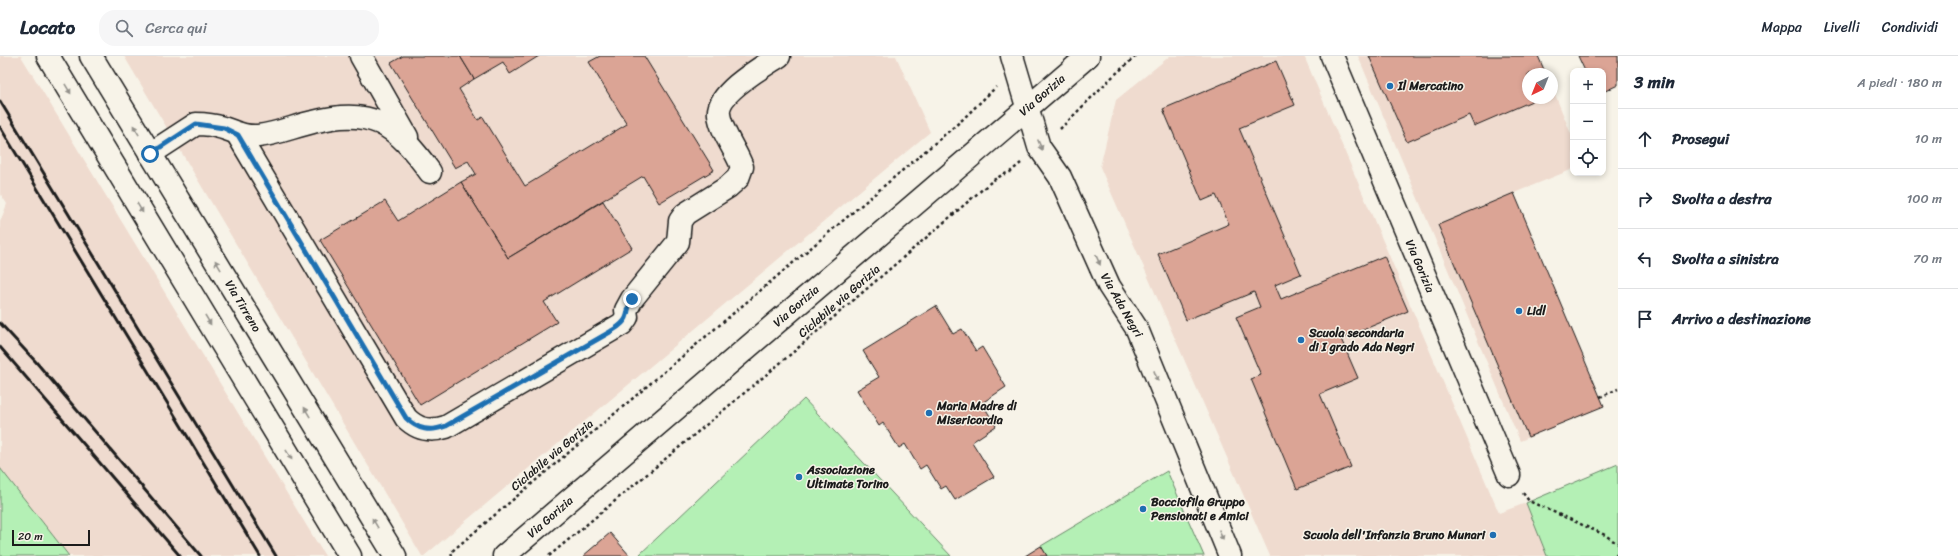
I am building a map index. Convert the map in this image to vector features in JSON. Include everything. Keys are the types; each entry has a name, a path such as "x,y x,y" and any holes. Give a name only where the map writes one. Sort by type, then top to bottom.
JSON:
{"street":[{"path":"48,56 350,556"},
{"name":"Via Tirreno","path":"91,56 395,556"},
{"path":"361,56 414,151 430,172"},
{"path":"238,135 406,418 416,426 430,430 446,426 622,324 627,317 626,310 632,299 678,242 680,221 685,214 728,187 738,178 742,167 721,120 719,113 721,105 741,81 779,56"},
{"name":"Via Gorizia","path":"504,556 1088,56"},
{"name":"Via Gorizia","path":"1332,56 1509,475"},
{"name":"Via Ada Negri","path":"1014,63 1039,147 1060,177 1109,286 1137,329 1230,556"},
{"path":"150,154 196,124 224,128 238,135 258,136 290,130 312,122 341,116 362,116 389,127 414,151"}],"path":[{"name":"Ciclabile via Gorizia","path":"549,556 791,354 992,181 1010,172 1050,139 1110,79 1136,56"},
{"name":"Ciclabile via Gorizia","path":"452,556 451,552 962,120 1014,63"},
{"path":"1600,397 1618,389"},
{"path":"1509,475 1529,501 1605,534 1618,544"},
{"path":"1616,556 1618,552"}],"shaded area":[{"path":"0,56 21,56 325,556 69,556 0,468 0,222 7,204 0,193"},
{"path":"124,56 896,56 930,132 424,556 422,556"},
{"name":"Scuola secondaria di I grado Ada Negri","path":"1170,56 1304,56 1499,513 1526,503 1547,556 1270,556 1100,167 1116,100"},
{"path":"1358,56 1538,56 1543,68 1522,68 1522,104 1558,104 1558,102 1570,132 1570,170 1514,193 1604,406 1520,441"}],"green space":[{"name":"Associazione Ultimate Torino","path":"804,399 951,556 641,556 640,554"},
{"path":"1618,464 1618,556 1547,556 1526,503"},
{"path":"0,468 69,556 0,556"},
{"name":"Bocciofila Gruppo Pensionati e Amici","path":"1167,471 1204,556 1047,556 1041,546"}],"building":[{"path":"403,56 460,56 474,79 459,89 478,120 483,117 525,186 627,124 589,62 600,56 644,56 714,170 659,203 643,176 508,258 461,182 476,174 468,161 455,168 391,63"},
{"path":"460,56 539,56 510,74 503,62 474,79"},
{"path":"1369,56 1538,56 1543,68 1522,68 1522,104 1525,104 1474,126 1469,115 1407,142"},
{"path":"1578,56 1618,56 1618,85 1606,91 1606,68 1584,68"},
{"path":"1276,61 1295,105 1239,128 1301,274 1275,285 1281,299 1384,256 1408,311 1341,339 1358,378 1320,394 1351,467 1297,489 1251,379 1261,375 1236,317 1260,307 1254,292 1186,320 1158,254 1229,224 1216,195 1202,201 1163,109"},
{"path":"461,182 508,258 603,201 632,248 544,302 557,322 420,405 320,240 385,201 398,221"},
{"name":"Lidl","path":"1514,193 1604,406 1528,437 1438,225"},
{"name":"Maria Madre di Misericordia","path":"936,306 953,334 962,329 976,351 982,347 1006,387 982,403 996,426 972,442 994,477 955,500 946,486 941,489 926,465 920,469 905,444 899,448 883,423 879,426 857,390 879,377 863,351"},
{"path":"610,533 630,556 583,556"},
{"path":"1041,546 1047,556 1025,556"}],"railway":[{"path":"0,101 276,556"},
{"path":"0,127 260,556"},
{"path":"0,323 36,362 201,556"},
{"path":"0,347 180,556"}],"place":[{"name":"Il Mercatino","path":"1390,86"},
{"name":"Lidl","path":"1519,311"},
{"name":"Scuola secondaria di I grado Ada Negri","path":"1301,340"},
{"name":"Maria Madre di Misericordia","path":"929,413"},
{"name":"Associazione Ultimate Torino","path":"799,477"},
{"name":"Bocciofila Gruppo Pensionati e Amici","path":"1143,509"},
{"name":"Scuola dell'Infanzia Bruno Munari","path":"1493,535"}],"route":[{"path":"150,154 196,124 207,124 224,128 238,135 406,418 410,423 424,430 437,429 446,426 610,332 622,324 627,317 626,310 632,299"}]}
